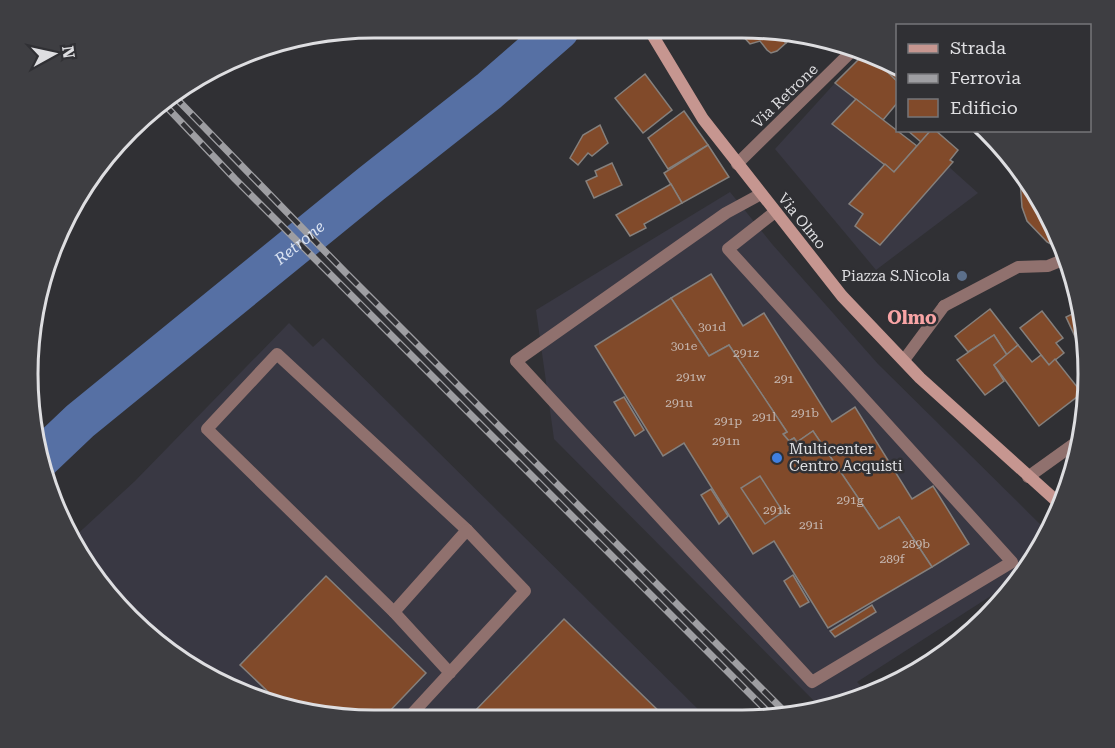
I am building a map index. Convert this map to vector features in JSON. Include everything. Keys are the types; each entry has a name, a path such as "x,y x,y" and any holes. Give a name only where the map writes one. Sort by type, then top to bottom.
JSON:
{"main road":[{"name":"Via Olmo","path":"654,38 703,119 842,296 920,378 1054,499"}],"street":[{"name":"Via Retrone","path":"737,164 848,55"},
{"path":"760,194 726,213 516,361 812,682 1012,562 728,249 775,212"},
{"path":"904,360 944,306 1018,267 1048,266 1058,262"},
{"path":"416,710 450,673 525,591 467,530 277,354 207,429 394,612 450,673"},
{"path":"1028,477 1069,447"},
{"path":"394,612 467,530"}],"shaded area":[{"path":"835,83 856,99 832,124 917,146 930,132 936,132 958,150 949,167 978,193 876,270 775,149"},
{"path":"730,192 772,244 878,364 1042,526 1021,561 998,592 857,682 863,688 815,702 554,439 536,310"},
{"path":"289,323 313,347 323,338 699,710 352,710 308,704 245,685 187,654 152,627 107,579 78,533 135,481"}],"building":[{"path":"745,38 783,40 786,43 771,53 760,41 750,44"},
{"path":"859,59 886,70 896,80 896,104 883,120 835,83"},
{"path":"885,70 896,75 896,80"},
{"path":"645,74 672,110 643,133 615,98"},
{"path":"856,99 917,146 894,172 832,124"},
{"path":"684,111 708,145 668,169 648,138"},
{"path":"600,125 608,143 592,156 588,153 578,165 570,158 583,135"},
{"path":"909,132 929,132 921,142"},
{"path":"929,132 937,132 958,150 950,160 953,162 880,245 855,226 863,214 849,204 885,164 894,172"},
{"path":"708,145 729,177 682,203 664,173"},
{"path":"612,163 622,185 594,198 586,181 597,176 595,171"},
{"path":"671,184 682,203 644,224 646,228 630,236 616,215"},
{"path":"1020,186 1052,245 1027,221 1022,207"},
{"path":"711,274 743,326 764,313 832,422 855,407 912,499 933,486 969,544 932,567 899,517 879,529 813,431 797,442 794,438 789,441 783,434 787,432 729,345 709,356 671,298"},
{"path":"671,298 709,356 729,345 787,432 783,434 789,441 794,438 797,442 813,431 879,529 899,517 932,567 828,628 774,541 753,554 684,443 663,456 595,346"},
{"path":"990,309 1018,345 1007,355 994,335 968,352 955,336"},
{"path":"1042,311 1063,338 1056,343 1064,353 1049,365 1020,328"},
{"path":"1072,314 1076,338 1066,317"},
{"path":"994,335 1007,355 994,365 1004,381 985,395 957,360"},
{"path":"1018,345 1032,362 1041,355 1049,365 1055,359 1077,387 1077,397 1039,426 994,365"},
{"path":"624,397 644,430 635,436 614,402"},
{"path":"760,476 783,512 765,524 741,488"},
{"path":"711,489 728,516 719,524 701,495"},
{"path":"793,575 809,602 800,607 784,581"},
{"path":"326,576 426,673 391,710 352,710 308,704 271,694 240,665"},
{"path":"872,605 876,612 835,637 830,631"},
{"path":"564,619 658,710 476,710"}],"waterway":[{"name":"Retrone","path":"47,452 80,421 489,91 550,38"}],"railway":[{"path":"178,100 345,272 781,708"},
{"path":"168,108 235,179 766,710"}],"place":[{"name":"Piazza S.Nicola","path":"962,276"},
{"name":"Multicenter Centro Acquisti","path":"777,458"}],"district":[{"name":"Olmo","path":"912,317"}]}
